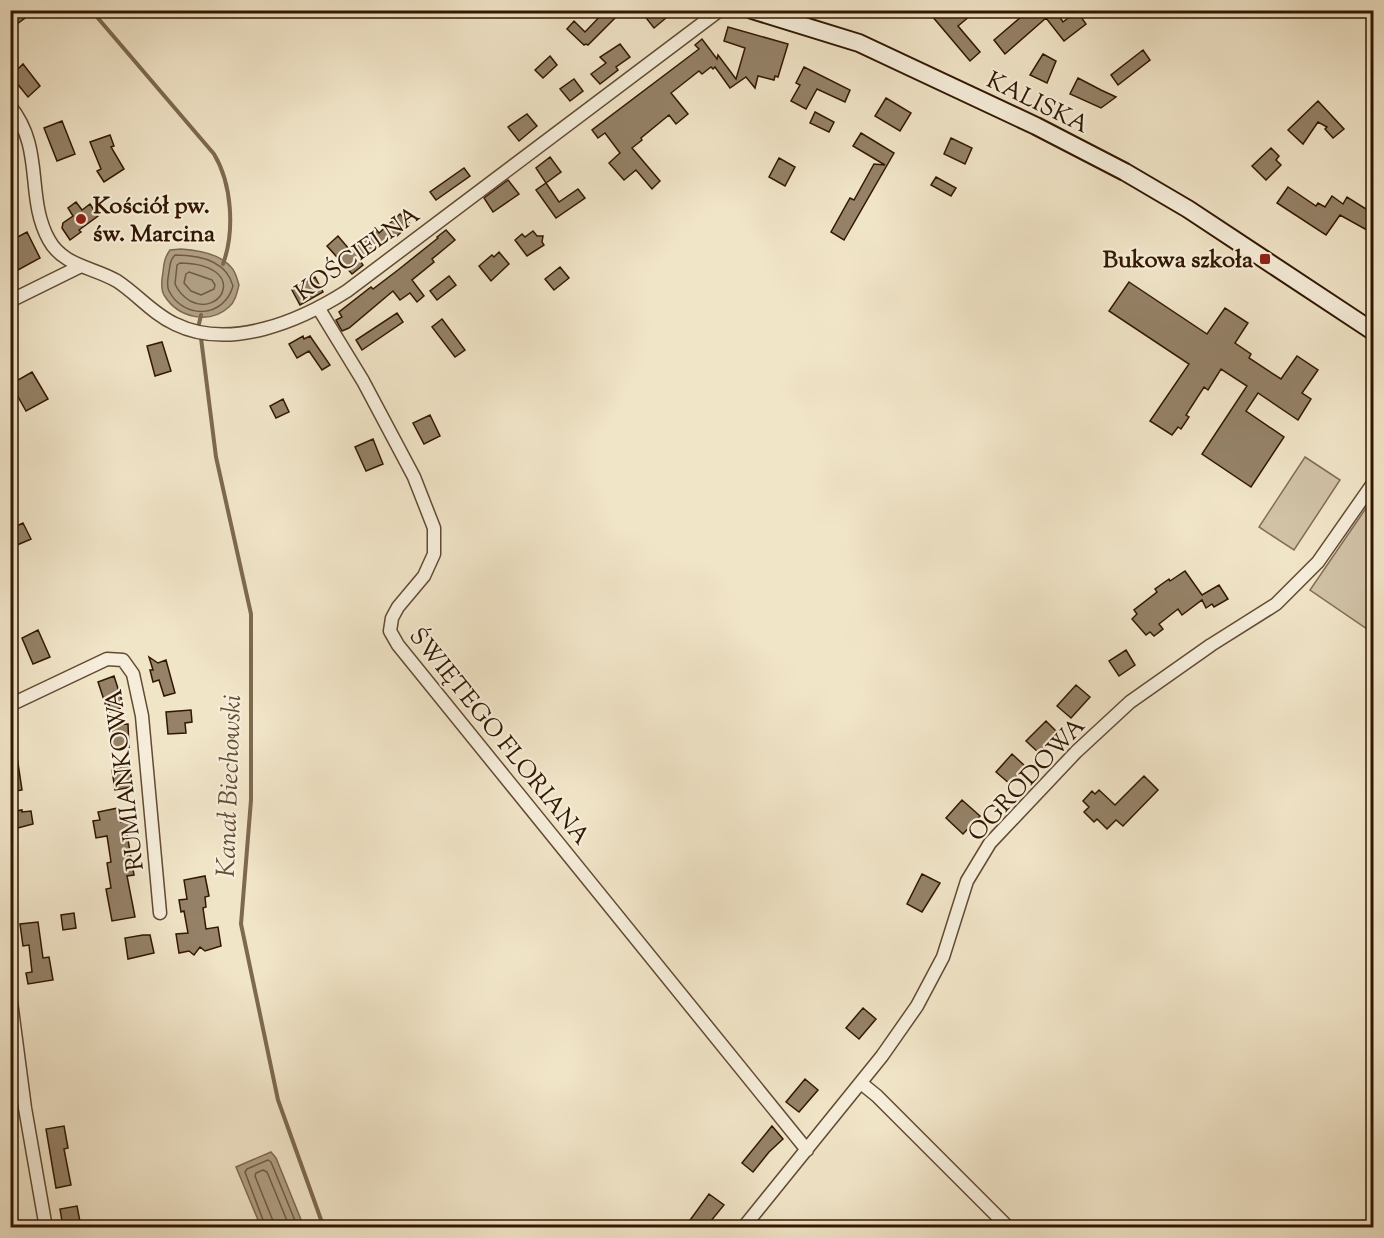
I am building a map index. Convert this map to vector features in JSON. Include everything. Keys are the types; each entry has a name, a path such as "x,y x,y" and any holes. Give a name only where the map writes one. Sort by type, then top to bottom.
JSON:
{"main road":[{"name":"KALISKA","path":"752,10 860,43 1036,126 1125,172 1188,209 1374,332"}],"street":[{"name":"KOŚCIELNA","path":"10,106 28,135 39,210 49,240 66,260 118,282 177,325 195,331 229,334 265,329 292,321 319,309 347,291 720,10"},
{"path":"10,301 81,266"},
{"name":"ŚWIĘTEGO FLORIANA","path":"319,309 363,381 409,467 434,528 434,554 424,576 398,607 392,618 390,631 406,654 807,1149"},
{"name":"OGRODOWA","path":"742,1227 861,1083 917,1006 943,957 967,881 990,843 1076,752 1130,702 1211,645 1276,604 1318,562 1374,482"},
{"name":"RUMIANKOWA","path":"10,705 107,659 123,660 133,674 142,716 160,913"},
{"path":"10,994 25,1108 46,1227"},
{"path":"861,1083 877,1096 1009,1227"}],"shaded area":[{"path":"1305,457 1340,480 1294,550 1259,527"},
{"path":"1373,498 1373,633 1310,590"}],"water":[{"path":"181,249 214,256 233,269 239,285 234,300 221,313 203,317 185,314 170,303 164,295 162,281 164,262 170,250"},
{"path":"271,1152 276,1158 304,1227 261,1227 236,1167"}],"building":[{"path":"20,10 36,10 10,29 10,17"},
{"path":"606,10 623,10 588,45 584,45 567,29 574,21 585,32"},
{"path":"640,10 660,10 666,18 654,28"},
{"path":"939,10 977,10 958,26 980,52 970,61 932,16"},
{"path":"1029,10 1055,10 1063,22 1077,11 1086,24 1064,41 1046,18 1005,54 994,40"},
{"path":"728,27 788,44 778,77 775,76 774,80 758,76 755,88 746,77 730,88 715,67 713,69 711,67 702,74 699,71 671,93 688,114 676,124 669,115 632,148 660,181 652,189 636,170 624,180 609,163 620,153 605,133 598,138 592,130 699,49 695,45 702,39 717,59 718,55 736,79 745,48 724,41"},
{"path":"620,44 630,57 616,67 618,70 600,84 591,74 606,63 600,57"},
{"path":"1143,50 1150,60 1118,85 1111,75"},
{"path":"1043,54 1056,61 1047,83 1030,75"},
{"path":"550,56 557,65 543,78 535,70"},
{"path":"23,64 40,86 28,97 11,76"},
{"path":"804,67 850,90 845,102 817,89 806,109 791,101 800,85 796,83"},
{"path":"1078,78 1116,97 1101,108 1070,94"},
{"path":"574,79 583,91 570,101 560,89"},
{"path":"886,98 911,113 900,131 875,116"},
{"path":"1318,101 1344,129 1333,138 1325,129 1327,127 1318,122 1303,144 1288,130"},
{"path":"815,112 834,122 829,132 810,123"},
{"path":"527,114 537,126 519,141 508,127"},
{"path":"62,121 75,154 57,161 44,128"},
{"path":"861,133 894,153 844,240 831,232 850,198 854,200 874,164 885,165 853,146"},
{"path":"110,135 114,146 111,147 124,169 104,182 97,171 101,169 90,142"},
{"path":"951,138 972,148 965,164 944,154"},
{"path":"1271,148 1279,156 1276,160 1281,165 1266,180 1252,166"},
{"path":"550,157 561,172 546,183 536,168"},
{"path":"779,158 795,167 785,186 769,177"},
{"path":"464,168 470,176 436,200 430,192"},
{"path":"936,177 956,188 951,196 931,185"},
{"path":"508,180 519,194 493,212 484,198"},
{"path":"546,183 559,202 578,189 585,198 556,218 536,190"},
{"path":"1288,187 1316,206 1318,203 1325,207 1332,196 1343,204 1347,197 1374,214 1374,234 1340,215 1326,235 1277,203"},
{"name":"Kościół pw. św. Marcina","path":"76,202 82,210 90,204 98,216 70,240 62,228 63,223 73,216 68,208"},
{"path":"400,214 410,224 397,236 395,234 360,261 363,265 352,274 327,246 338,236 349,249 375,228 379,233"},
{"path":"446,230 455,240 432,259 434,262 412,280 424,296 417,302 410,293 400,300 393,291 349,328 342,331 336,320 342,317 339,312 371,287 373,289 398,270"},
{"path":"533,231 537,236 543,236 544,245 527,256 515,240 522,234 525,237"},
{"path":"27,232 40,258 18,270 10,256 10,241"},
{"path":"499,252 509,264 491,281 479,266"},
{"path":"560,267 569,278 554,290 545,279"},
{"path":"449,276 456,285 437,300 430,291"},
{"path":"315,277 323,292 300,305 292,290"},
{"path":"1129,282 1207,334 1225,308 1248,323 1235,343 1251,354 1249,358 1281,379 1297,356 1318,370 1302,393 1311,399 1298,420 1258,393 1246,411 1284,437 1251,487 1202,454 1247,386 1221,369 1208,390 1204,387 1186,415 1189,417 1181,429 1178,427 1172,435 1150,421 1189,364 1109,311"},
{"path":"397,313 403,322 362,350 356,340"},
{"path":"442,319 465,350 455,357 432,327"},
{"path":"303,336 304,339 310,336 330,365 322,370 309,351 297,358 289,344"},
{"path":"162,342 171,371 155,376 147,346"},
{"path":"32,372 48,399 26,411 11,384"},
{"path":"283,399 289,412 276,418 270,406"},
{"path":"430,415 440,436 424,444 413,423"},
{"path":"373,439 383,464 366,471 355,447"},
{"path":"23,523 31,539 10,548 10,529"},
{"path":"1185,571 1202,595 1219,585 1228,599 1214,607 1212,604 1206,608 1202,600 1182,615 1178,609 1159,624 1163,629 1154,636 1150,632 1146,635 1132,619 1137,614 1134,610 1157,592 1155,589"},
{"path":"38,630 50,657 33,664 22,638"},
{"path":"1126,650 1135,665 1119,676 1109,661"},
{"path":"149,657 158,663 166,660 175,693 164,696 159,680 153,682 150,670 153,670"},
{"path":"114,676 124,707 110,712 109,704 106,706 98,682"},
{"path":"1076,685 1090,697 1071,718 1057,706"},
{"path":"191,710 192,722 185,723 186,733 168,734 166,712"},
{"path":"1046,721 1056,731 1039,753 1026,741"},
{"path":"128,724 129,748 113,749 111,725"},
{"path":"16,750 22,790 10,792 10,751"},
{"path":"1012,754 1025,766 1010,784 996,772"},
{"path":"128,759 133,787 115,790 112,770 119,769"},
{"path":"1144,776 1158,790 1123,826 1116,820 1107,829 1097,819 1094,822 1084,812 1089,807 1083,801 1092,791 1095,794 1099,790 1115,805"},
{"path":"962,800 980,816 963,834 946,818"},
{"path":"118,808 121,822 133,820 135,833 127,834 134,875 127,876 135,917 112,921 106,889 111,888 107,863 111,862 107,836 96,838 93,821 100,820 98,812"},
{"path":"22,810 22,812 31,811 33,824 10,830 10,812"},
{"path":"922,874 940,883 922,912 907,904"},
{"path":"205,876 209,896 205,897 206,907 203,908 206,929 218,927 221,946 205,951 200,947 194,955 189,951 179,953 176,934 188,933 184,911 181,912 179,900 187,899 184,880"},
{"path":"74,913 76,928 63,930 61,915"},
{"path":"38,922 43,958 49,957 53,980 28,984 26,973 32,972 29,945 23,946 20,924"},
{"path":"150,935 154,953 128,959 125,938"},
{"path":"863,1008 876,1019 859,1039 846,1028"},
{"path":"805,1079 818,1090 799,1112 786,1102"},
{"path":"64,1126 68,1148 64,1149 71,1185 56,1188 46,1129"},
{"path":"772,1126 783,1139 753,1172 742,1163"},
{"path":"709,1194 724,1205 706,1227 685,1227"},
{"path":"77,1206 81,1227 63,1227 60,1209"}],"waterway":[{"name":"Kanał Biechowski","path":"91,10 214,154 225,179 230,208 229,237 223,264"},
{"name":"Kanał Biechowski","path":"199,324 201,315"},
{"name":"Kanał Biechowski","path":"201,338 216,457 251,614 251,800 241,924 278,1100 324,1228"}],"place":[{"name":"Kościół pw. św. Marcina","path":"81,219"},
{"name":"Bukowa szkoła","path":"1265,259"}]}
